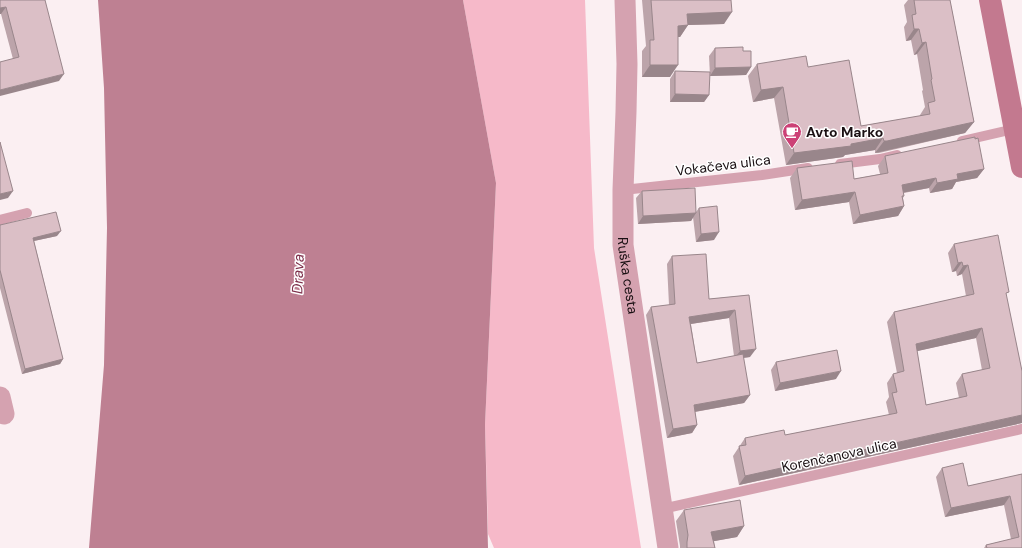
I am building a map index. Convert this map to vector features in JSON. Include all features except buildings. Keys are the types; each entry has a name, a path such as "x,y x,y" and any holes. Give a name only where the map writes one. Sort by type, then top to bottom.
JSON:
{"street":[{"name":"Ruška cesta","path":"625,0 627,64 623,190 623,245 668,548"},
{"path":"990,0 1022,167"}],"lane":[{"path":"955,142 1014,129"},
{"path":"833,165 880,159 910,152"},
{"name":"Vokačeva ulica","path":"623,190 762,175 817,167"},
{"path":"0,220 27,213"},
{"name":"Korenčanova ulica","path":"662,509 1022,429"}],"shaded area":[{"path":"463,0 585,0 594,248 641,548 494,548 488,534 485,425 496,183"}],"water":[{"name":"Drava","path":"98,0 463,0 496,183 485,425 488,548 89,548 104,365 107,228 104,88"}],"place":[{"name":"Avto Marko","path":"792,149"}]}
